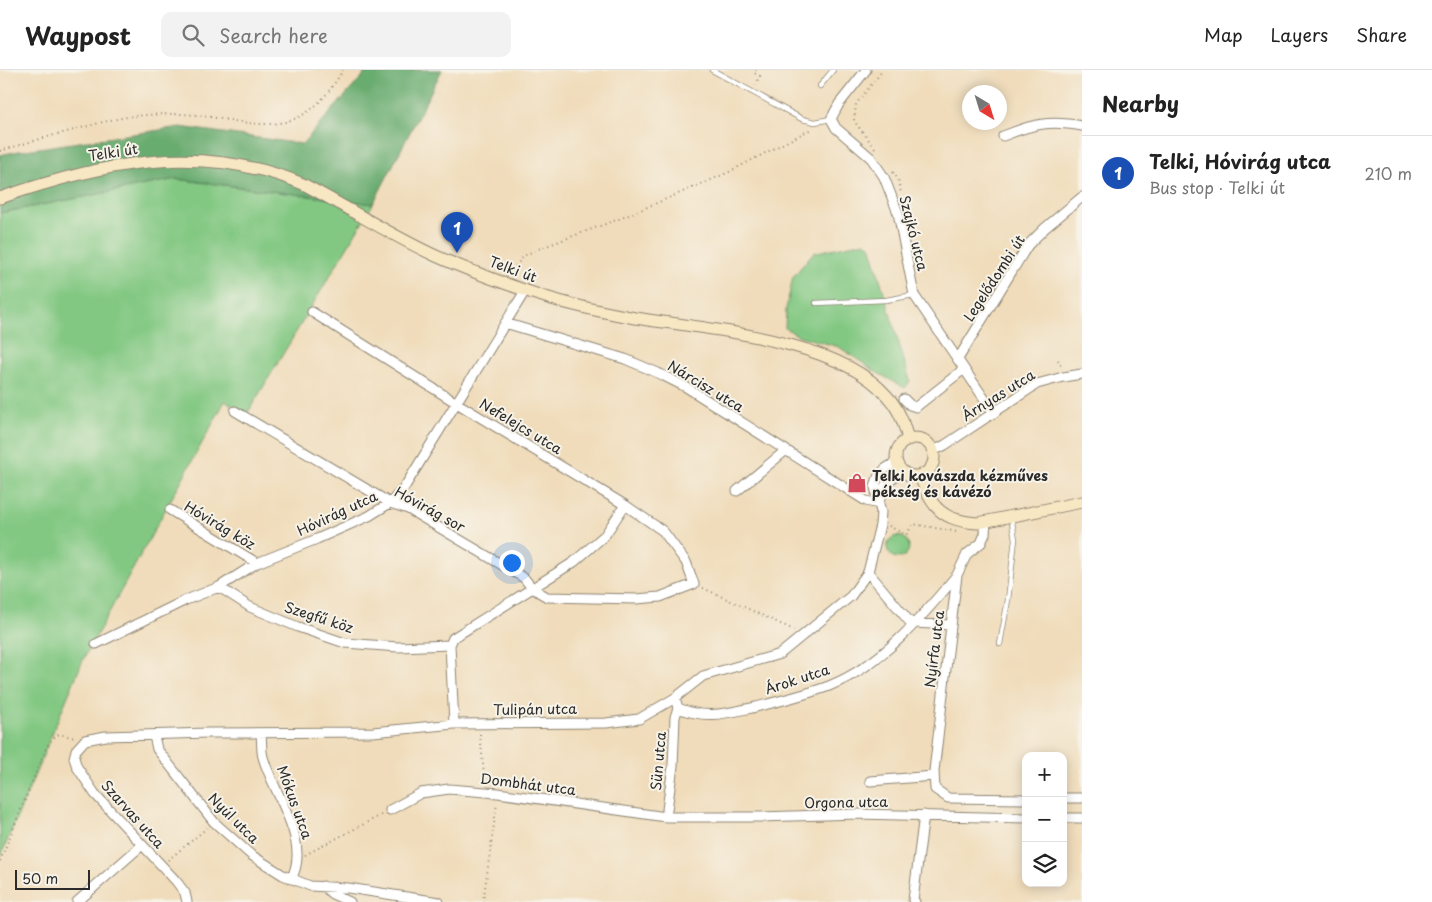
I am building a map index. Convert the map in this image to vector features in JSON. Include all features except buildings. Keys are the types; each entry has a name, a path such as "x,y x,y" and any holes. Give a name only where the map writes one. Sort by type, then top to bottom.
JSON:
{"main road":[{"name":"Telki út","path":"0,198 82,173 127,164 182,160 227,162 259,168 280,174 303,184 436,256 525,291 585,309 782,342 822,354 860,373 886,394 904,422 908,440"},
{"path":"918,438 930,446 933,451 932,465 920,476 912,476 904,472 896,462 899,446 908,440 918,438"},
{"path":"920,476 925,491 934,506 946,516 964,522 978,523 1082,502"}],"street":[{"path":"831,119 839,104 866,70"},
{"name":"Szajkó utca","path":"831,119 836,128 871,158 884,177 898,213 914,296 994,413"},
{"path":"1003,136 1031,125 1063,122 1082,126"},
{"name":"Legelődombi út","path":"958,360 1028,245 1082,197"},
{"name":"Hóvirág utca","path":"96,644 177,604 219,587 257,563 369,516 390,503 404,488 455,402 525,291"},
{"name":"Nefelejcs utca","path":"312,312 455,402 625,505 663,531 686,562 694,584"},
{"name":"Nárcisz utca","path":"505,323 625,359 658,373 686,387 866,502 879,504"},
{"path":"904,399 910,405 916,407 964,369"},
{"name":"Árnyas utca","path":"933,451 1037,384 1082,374"},
{"name":"Hóvirág sor","path":"235,411 390,503 408,509 524,578 532,588"},
{"path":"738,491 785,451"},
{"name":"Tulipán utca","path":"85,740 106,736 373,732 454,724 606,723 639,719 675,698 703,676 780,654 850,596 868,572 880,524 881,512 875,487 878,477 896,462"},
{"name":"Tulipán utca","path":"879,504 883,487 892,478 904,472"},
{"path":"454,724 450,645 453,638 574,562 605,535 625,505"},
{"name":"Hóvirág köz","path":"170,510 257,563"},
{"name":"Nyírfa utca","path":"986,521 985,534 980,543 968,554 957,575 934,776 935,789 948,798 1022,799"},
{"path":"868,572 909,621 914,623 950,625"},
{"name":"Árok utca","path":"678,708 693,714 723,714 787,699 830,686 856,672 884,653 957,575"},
{"path":"532,588 547,598 636,599 660,597 694,584"},
{"name":"Szegfű köz","path":"219,587 250,607 298,627 345,643 398,647 450,645"},
{"path":"675,698 678,708"},
{"name":"Sün utca","path":"666,816 673,766 675,717 678,708"},
{"name":"Mókus utca","path":"261,734 263,756 288,816 298,848 296,870 291,879"},
{"name":"Nyúl utca","path":"154,736 157,749 214,822 251,855 283,876 310,886 348,888 439,902"},
{"name":"Szarvas utca","path":"85,740 76,750 74,758 77,768 95,794 185,893 186,902"},
{"path":"870,781 934,776"},
{"name":"Dombhát utca","path":"390,810 421,793 449,788 666,816"},
{"path":"1067,798 1082,798"},
{"path":"915,902 913,900 924,815"},
{"name":"Orgona utca","path":"666,816 924,815 1022,818"},
{"path":"1067,818 1082,818"},
{"path":"77,902 142,845"},
{"name":"Nyúl utca","path":"323,886 332,894 350,902"}],"lane":[{"path":"712,70 802,119 815,122 831,119"},
{"path":"820,86 832,70"},
{"path":"816,303 886,300 914,296"},
{"path":"1000,644 1008,600 1015,539 1012,517"}],"path":[{"path":"0,151 117,118 147,115 199,115 269,124 285,122 301,116 318,104 332,88 343,70"},
{"path":"756,70 754,73 760,76 759,78"},
{"path":"508,276 524,256 533,251 624,217 727,173 814,128"},
{"path":"880,524 888,525 906,535 913,524 960,532"},
{"path":"694,584 805,635"},
{"path":"479,724 486,792"},
{"path":"0,861 46,748 52,739 59,734 85,740"},
{"path":"483,902 498,793"},
{"path":"296,870 303,856 390,810"},
{"path":"161,866 214,822"}],"green space":[{"path":"366,70 442,70 373,204 176,179 0,213 0,155 180,127 302,144 362,77"},
{"path":"176,179 373,204 247,414 225,401 83,660 0,858 0,213"},
{"path":"864,242 870,245 910,381 905,388 876,372 839,347 799,336 785,328 786,309 793,277 813,253"},
{"path":"898,536 906,539 909,547 906,555 898,558 890,555 887,547 890,539"}],"place":[{"name":"Telki, Hóvirág utca","path":"457,253"},
{"name":"Telki kovászda kézműves pékség és kávézó","path":"857,483"}]}
